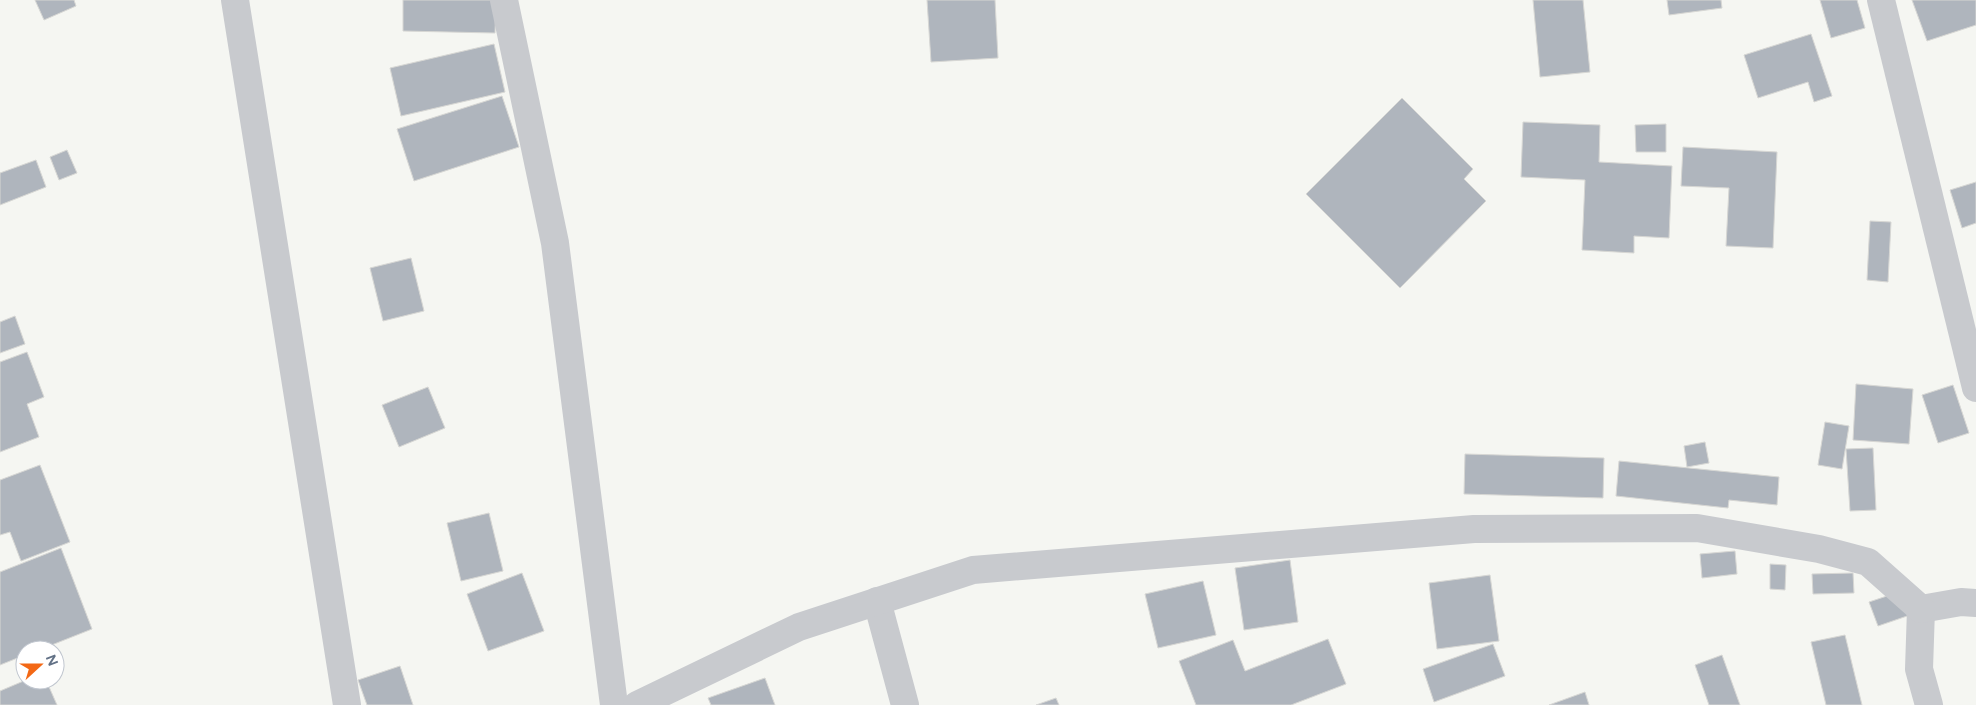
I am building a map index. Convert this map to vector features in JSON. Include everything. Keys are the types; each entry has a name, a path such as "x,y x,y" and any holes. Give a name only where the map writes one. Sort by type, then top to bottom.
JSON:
{"street":[{"path":"235,0 347,705"},
{"path":"504,0 555,243 614,705"},
{"path":"1881,0 1976,388"},
{"path":"637,705 799,627 973,570 1474,529 1697,528 1820,549 1868,562 1921,609"},
{"path":"877,601 906,705"},
{"path":"1921,609 1961,602 1976,603"},
{"path":"1921,609 1919,669 1929,705"}],"building":[{"path":"35,0 74,0 76,6 44,20"},
{"path":"403,0 496,0 495,33 403,31"},
{"path":"927,0 995,0 998,58 931,62"},
{"path":"1533,0 1583,0 1590,72 1540,77"},
{"path":"1667,0 1721,0 1722,8 1669,15"},
{"path":"1820,0 1857,0 1865,28 1831,38"},
{"path":"1912,0 1976,0 1976,25 1927,41"},
{"path":"1811,34 1832,96 1814,102 1808,82 1758,98 1744,55"},
{"path":"494,44 505,92 401,116 390,68"},
{"path":"502,96 519,147 414,181 397,129"},
{"path":"1402,98 1473,169 1464,179 1486,201 1400,288 1306,194"},
{"path":"1523,122 1600,125 1599,162 1672,166 1669,238 1634,236 1634,253 1582,250 1585,180 1521,177"},
{"path":"1666,124 1666,152 1636,152 1635,125"},
{"path":"1683,147 1777,152 1773,248 1726,246 1729,188 1681,186"},
{"path":"67,150 77,173 59,180 50,157"},
{"path":"36,160 46,187 0,205 0,173"},
{"path":"1976,182 1976,223 1962,228 1950,190"},
{"path":"1870,221 1891,222 1888,282 1867,280"},
{"path":"411,258 424,311 383,321 370,268"},
{"path":"15,316 25,344 0,353 0,322"},
{"path":"27,352 44,397 27,404 39,437 0,452 0,362"},
{"path":"1856,384 1913,389 1909,444 1853,440"},
{"path":"1953,385 1969,433 1938,443 1922,395"},
{"path":"428,387 445,428 399,447 382,405"},
{"path":"1825,422 1849,426 1842,469 1818,465"},
{"path":"1705,442 1709,463 1687,467 1684,446"},
{"path":"1873,448 1876,510 1850,511 1846,449"},
{"path":"1465,454 1604,458 1603,498 1464,494"},
{"path":"1619,461 1779,477 1777,505 1729,500 1728,508 1616,496"},
{"path":"40,465 70,542 21,561 10,532 0,535 0,480"},
{"path":"489,513 503,571 461,581 447,523"},
{"path":"61,548 92,629 64,640 15,640 15,659 0,665 0,572"},
{"path":"1735,551 1737,574 1702,578 1700,554"},
{"path":"1290,560 1298,622 1244,630 1235,568"},
{"path":"1770,564 1786,565 1785,590 1770,589"},
{"path":"522,573 544,631 488,651 467,594"},
{"path":"1853,573 1854,593 1813,594 1812,574"},
{"path":"1490,575 1499,641 1437,649 1429,583"},
{"path":"1203,581 1216,635 1158,648 1145,594"},
{"path":"1902,591 1910,615 1878,626 1869,602"},
{"path":"1845,635 1862,705 1826,705 1811,642"},
{"path":"1328,639 1346,684 1291,705 1196,705 1179,661 1233,640 1245,671"},
{"path":"1493,644 1505,676 1434,702 1423,669"},
{"path":"1722,655 1740,705 1709,705 1695,665"},
{"path":"400,666 413,705 367,705 358,680"},
{"path":"765,678 775,705 711,705 708,698"},
{"path":"15,685 15,690 50,690 57,705 0,705 0,691"},
{"path":"1585,692 1589,705 1549,705"},
{"path":"1056,698 1059,705 1036,705"}]}
